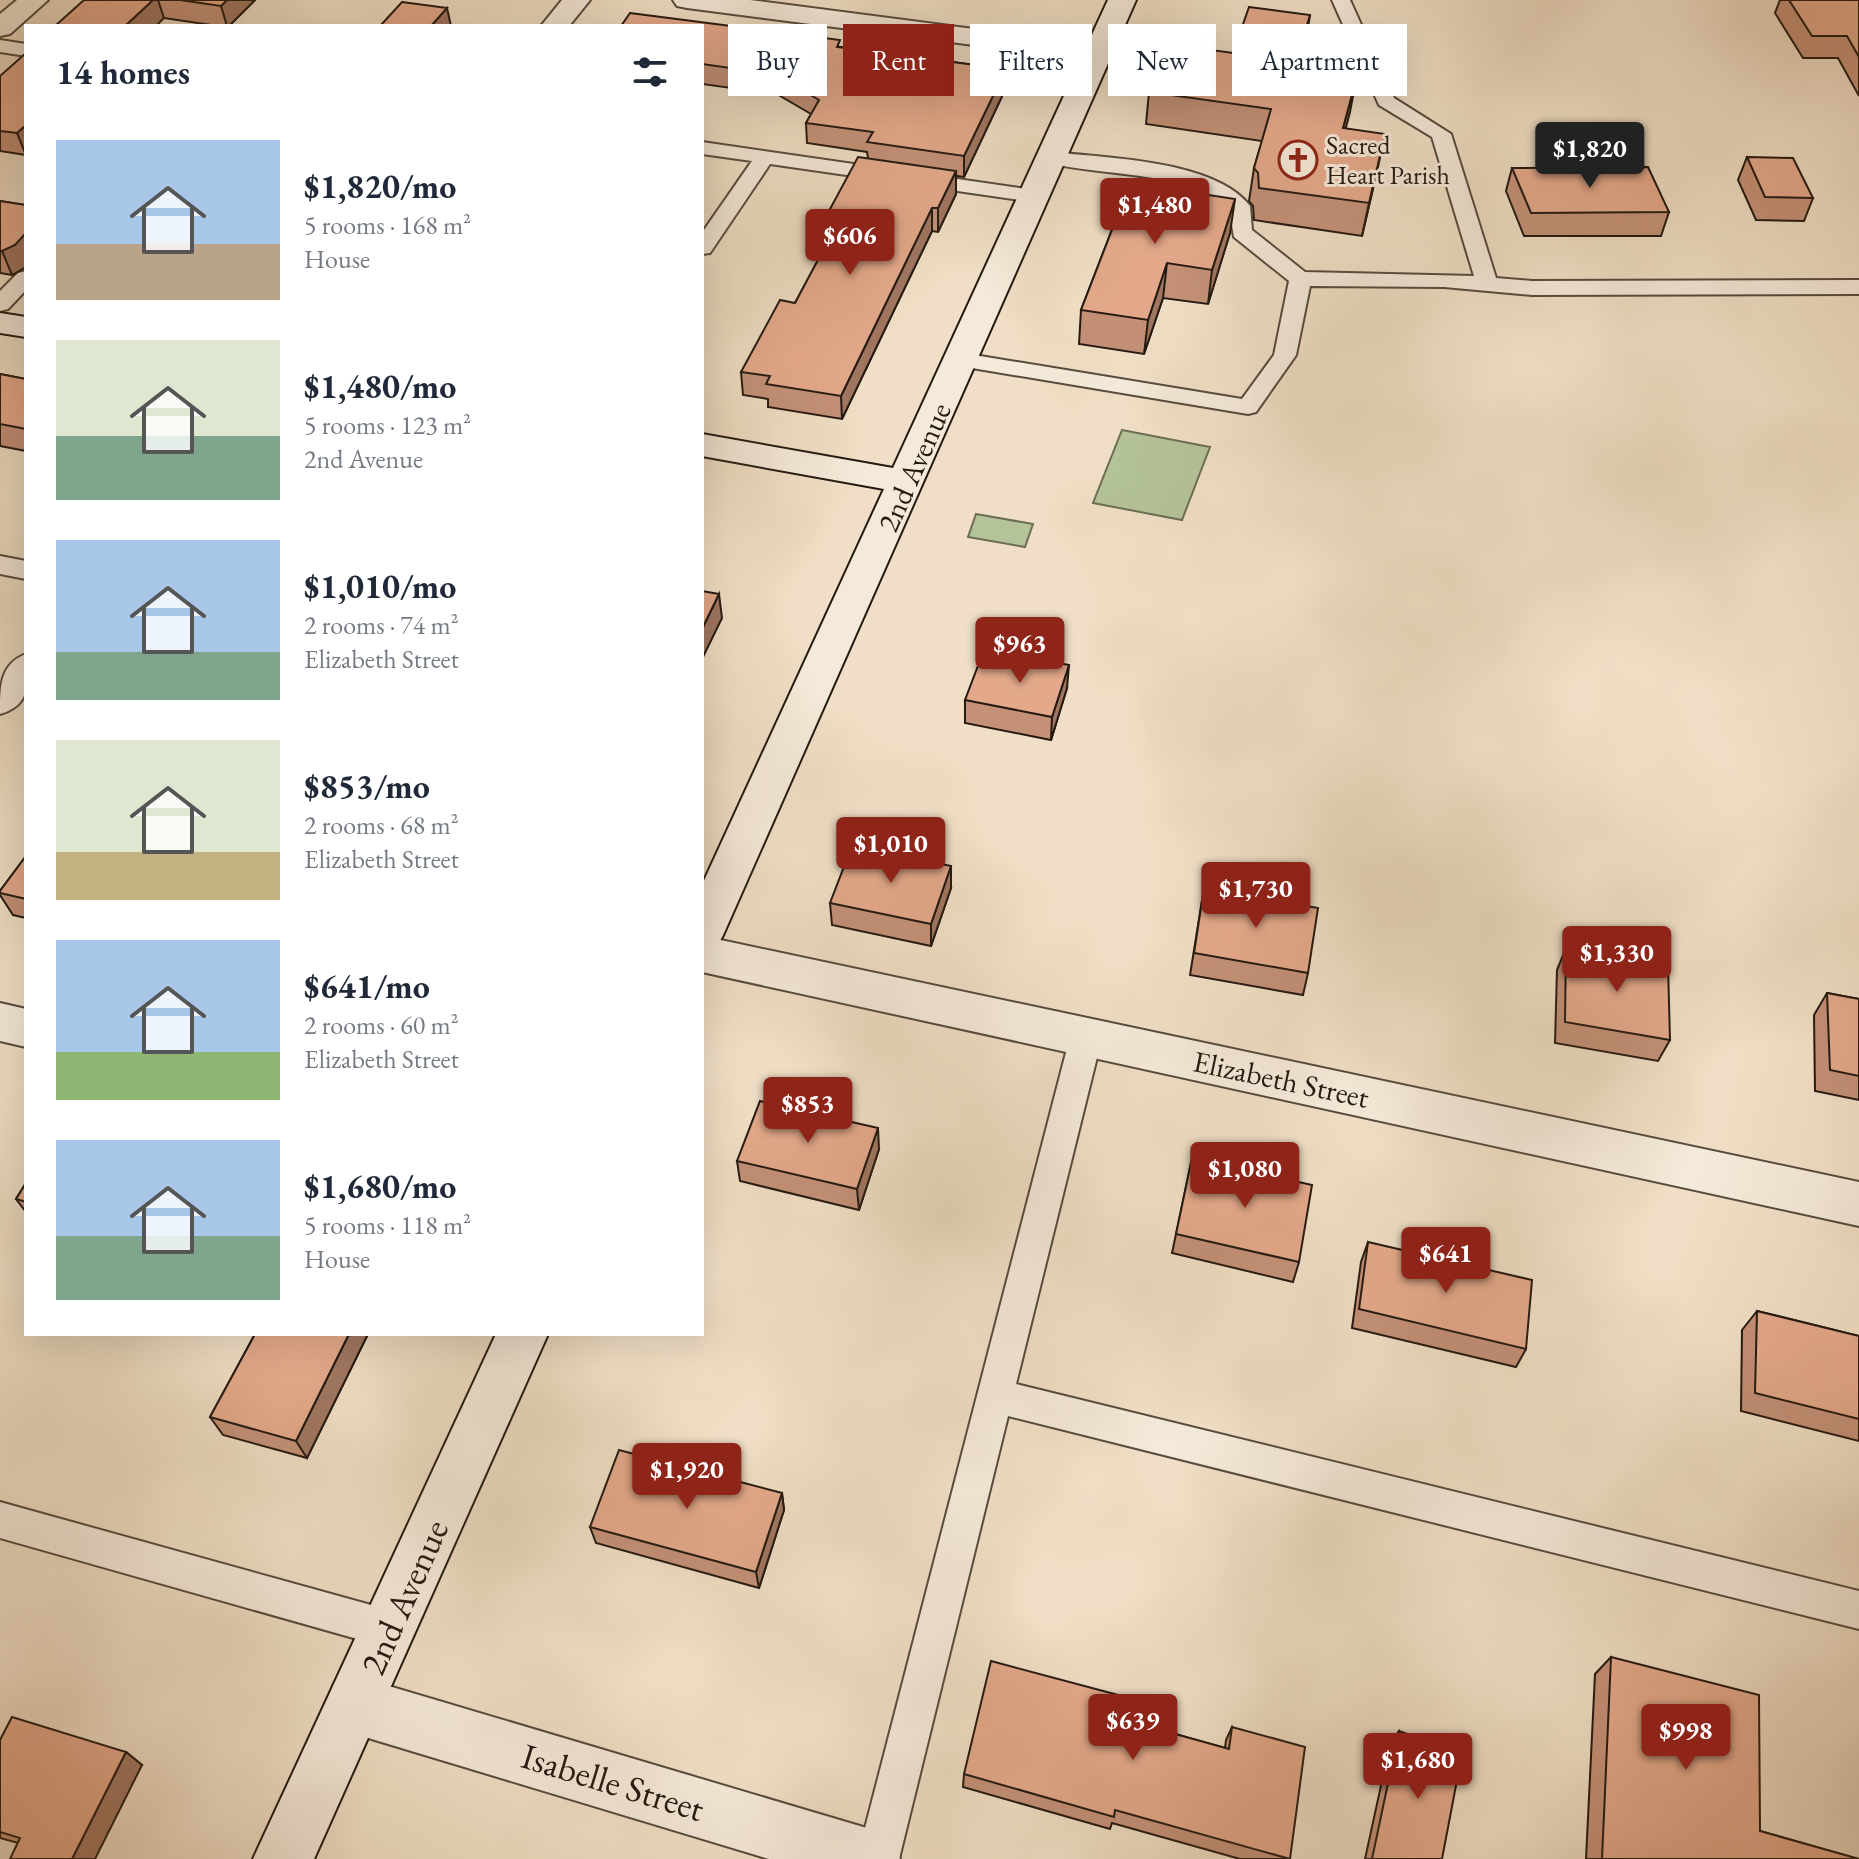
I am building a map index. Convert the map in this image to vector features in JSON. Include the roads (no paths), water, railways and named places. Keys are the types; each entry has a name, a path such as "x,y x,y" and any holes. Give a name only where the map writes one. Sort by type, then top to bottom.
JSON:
{"street":[{"path":"0,28 34,0"},
{"path":"557,24 576,0"},
{"path":"687,0 1098,53"},
{"name":"2nd Avenue","path":"704,929 1122,0"},
{"path":"0,323 24,327"},
{"path":"704,445 907,482"},
{"path":"0,700 24,670"},
{"name":"Elizabeth Street","path":"704,954 1859,1204"},
{"path":"0,1022 24,1028"},
{"name":"2nd Avenue","path":"283,1859 521,1336"},
{"name":"Isabelle Street","path":"355,1705 870,1859"}],"lane":[{"path":"1341,0 1386,101 1441,134 1487,283"},
{"path":"0,46 24,50"},
{"path":"704,148 1034,196"},
{"path":"704,245 765,157"},
{"path":"1052,158 1173,175 1226,194 1239,206 1242,232 1300,279 1487,283 1532,288 1859,287"},
{"path":"962,360 1248,407 1285,355 1300,279"},
{"path":"0,304 24,280"},
{"path":"0,565 24,570"},
{"path":"878,1859 1086,1037"},
{"path":"995,1396 1859,1610"},
{"path":"0,1520 389,1629"}],"place":[{"name":"Sacred Heart Parish","path":"1298,160"}]}
